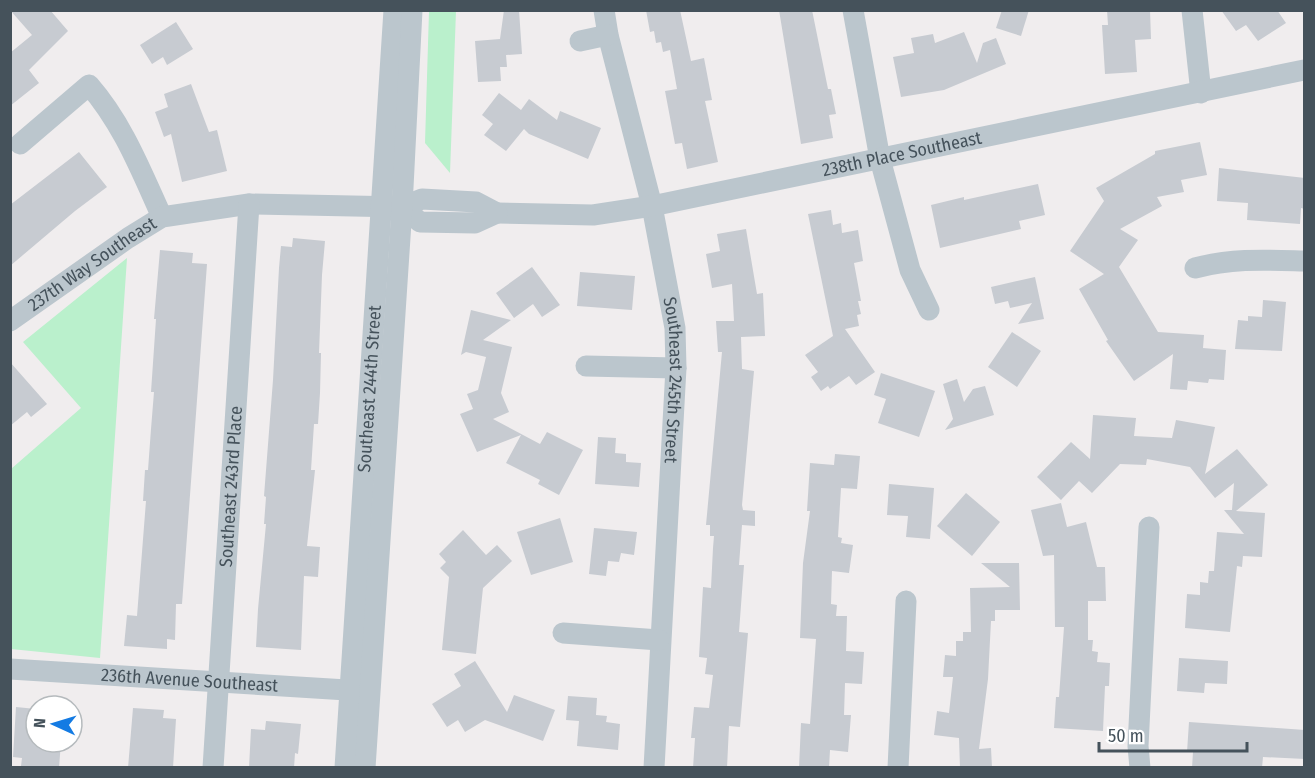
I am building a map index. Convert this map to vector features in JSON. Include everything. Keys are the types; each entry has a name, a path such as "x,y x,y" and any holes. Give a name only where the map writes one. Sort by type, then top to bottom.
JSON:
{"street":[{"name":"Southeast 244th Street","path":"392,207 394,10"},
{"name":"Southeast 244th Street","path":"345,768 360,691 392,207 412,10"},
{"name":"Southeast 245th Street","path":"604,10 608,34 652,206 675,328 676,368 659,640 654,768"},
{"path":"853,10 880,159 910,270 929,310"},
{"path":"1192,10 1201,93"},
{"path":"580,41 608,34"},
{"name":"238th Place Southeast","path":"392,207 420,222 475,223 497,213 593,215 652,206 1305,70"},
{"path":"20,144 88,85 106,105 121,128 162,217"},
{"path":"249,204 392,207"},
{"name":"237th Way Southeast","path":"10,321 118,244 162,217 249,204"},
{"name":"Southeast 243rd Place","path":"213,768 249,204"},
{"path":"1196,268 1221,261 1243,259 1305,261"},
{"path":"586,366 676,368"},
{"path":"1140,768 1138,746 1149,527"},
{"path":"898,768 906,601"},
{"path":"563,633 659,640"},
{"name":"236th Avenue Southeast","path":"10,669 360,691"},
{"name":"Southeast 244th Street","path":"360,691 365,768"}],"green space":[{"path":"429,11 456,11 450,173 425,143"},
{"path":"127,258 100,658 11,649 11,469 81,408 23,342"}],"building":[{"path":"10,10 50,10 68,31 29,70 39,83 10,106 10,53 32,35"},
{"path":"504,10 519,10 522,54 506,55 507,67 500,67 501,81 478,82 475,41 500,39"},
{"path":"646,10 680,10 691,61 704,58 712,100 705,101 718,162 687,169 682,143 675,144 665,91 677,89 670,50 663,52 661,42 656,43 654,31 650,32"},
{"path":"779,10 812,10 828,89 831,89 836,114 829,115 833,138 801,144"},
{"path":"1002,10 1029,10 1021,36 996,28"},
{"path":"1107,10 1150,10 1151,39 1135,40 1137,72 1105,74 1102,25 1108,25"},
{"path":"1221,10 1277,10 1286,23 1258,41 1246,25 1236,31"},
{"path":"176,22 193,49 167,65 163,57 152,64 140,45"},
{"path":"964,32 977,63 983,43 996,38 1006,64 944,90 901,97 893,57 914,53 911,38 933,34 935,43"},
{"path":"191,84 209,132 217,130 227,171 182,182 171,134 164,137 155,112 168,107 164,94"},
{"path":"499,93 521,110 529,99 557,120 560,111 601,128 588,159 529,134 524,129 506,151 484,135 493,124 482,115"},
{"path":"1200,142 1207,175 1181,180 1184,192 1157,197 1162,206 1120,229 1138,240 1119,267 1158,332 1204,335 1203,348 1226,350 1224,380 1209,379 1208,383 1188,381 1187,390 1170,389 1173,354 1134,381 1106,341 1108,340 1079,289 1104,274 1070,251 1104,201 1096,188 1155,154 1155,151"},
{"path":"79,152 107,187 10,266 10,205"},
{"path":"1219,168 1305,178 1305,209 1301,208 1300,224 1247,220 1248,203 1217,201"},
{"path":"1038,184 1045,215 1019,221 1021,229 940,248 931,205"},
{"path":"831,210 833,225 841,223 842,233 858,230 863,261 854,263 861,314 857,315 859,326 845,329 875,372 856,385 849,376 830,389 828,386 821,391 811,377 818,372 805,355 833,336 808,214"},
{"path":"746,229 757,294 763,293 765,336 741,337 742,369 754,371 742,505 743,510 755,511 755,526 742,525 739,565 744,565 739,632 748,633 740,727 729,726 727,768 693,768 695,738 691,738 694,707 709,708 713,675 705,674 707,658 699,657 703,587 711,588 714,536 710,536 710,525 706,525 722,352 718,352 716,321 734,321 732,284 712,288 706,254 720,251 717,234"},
{"path":"293,238 325,241 319,353 321,353 320,393 318,424 314,424 311,470 315,470 307,546 320,547 318,577 304,576 301,650 256,647 266,524 264,524 266,497 264,496 279,268 281,246 292,247"},
{"path":"160,250 193,253 192,263 207,264 182,604 176,604 175,640 167,639 167,649 124,646 127,615 137,616 146,501 143,501 145,470 148,470 154,392 151,392 156,319 154,319"},
{"path":"532,267 560,305 542,317 533,304 514,318 496,293"},
{"path":"580,272 635,276 632,310 577,306"},
{"path":"1035,277 1044,319 1018,324 1032,303 1010,308 1008,301 995,304 991,287"},
{"path":"1263,300 1286,302 1282,351 1235,349 1238,320 1248,321 1248,316 1262,317"},
{"path":"471,310 511,320 483,340 512,347 501,393 509,412 493,419 540,444 547,432 583,450 559,495 538,484 540,480 506,463 521,435 477,452 460,414 473,409 467,394 478,390 486,357 466,352 461,355"},
{"path":"1012,332 1041,351 1017,387 988,367"},
{"path":"10,362 47,404 31,417 27,412 10,426"},
{"path":"881,373 935,391 919,437 878,423 886,399 874,395"},
{"path":"957,379 964,402 973,389 985,386 994,415 945,430 953,419 943,384"},
{"path":"1093,415 1136,418 1134,436 1172,438 1176,420 1215,427 1205,474 1237,449 1268,485 1236,511 1265,513 1262,557 1243,556 1242,567 1237,566 1230,632 1185,628 1187,594 1200,595 1200,582 1208,583 1209,571 1214,571 1217,532 1244,534 1224,510 1232,510 1234,483 1215,498 1190,467 1147,459 1146,465 1120,464 1092,493 1079,481 1061,500 1037,477 1071,442 1090,459"},
{"path":"598,437 616,438 615,453 626,454 626,462 641,463 639,487 595,484"},
{"path":"835,454 860,456 857,489 841,488 838,537 842,538 841,543 853,545 849,573 832,571 831,604 837,605 836,616 847,616 846,651 864,652 862,684 845,683 844,715 851,715 848,752 830,750 829,768 799,768 801,723 810,724 816,639 800,638 803,563 810,511 807,511 810,463 834,465"},
{"path":"889,484 934,488 930,539 906,537 908,516 887,515"},
{"path":"966,493 1000,522 972,556 937,526"},
{"path":"1061,503 1067,527 1086,522 1097,567 1105,567 1106,601 1088,601 1088,640 1093,640 1092,651 1098,652 1097,662 1110,663 1109,686 1105,686 1103,731 1054,728 1056,697 1059,697 1064,627 1055,627 1054,555 1043,556 1031,510"},
{"path":"560,518 573,562 531,575 517,532"},
{"path":"594,528 637,532 634,555 621,553 619,562 608,561 606,576 589,574"},
{"path":"463,530 486,555 497,545 512,561 483,588 476,654 442,650 449,577 440,568 446,562 439,554"},
{"path":"981,563 1019,563 1020,610 995,610 995,621 991,621 988,679 979,749 991,748 992,768 960,768 959,738 934,735 937,711 949,713 953,677 943,677 945,655 956,656 956,641 963,641 963,632 971,632 970,588 1010,587"},
{"path":"1179,658 1228,661 1227,684 1205,683 1204,693 1177,691"},
{"path":"475,661 507,712 514,695 555,710 543,741 485,720 465,732 458,720 447,727 432,704 461,686 454,674"},
{"path":"568,696 597,698 596,715 607,716 606,722 620,724 618,750 577,746 579,721 566,720"},
{"path":"16,707 24,708 24,754 60,754 59,768 21,766 22,758 13,757"},
{"path":"133,708 164,710 163,718 176,719 173,768 128,768"},
{"path":"266,721 301,724 294,768 249,768 251,729 265,730"},
{"path":"1189,722 1305,730 1305,759 1263,757 1262,768 1192,768 1193,752 1187,752"}]}
